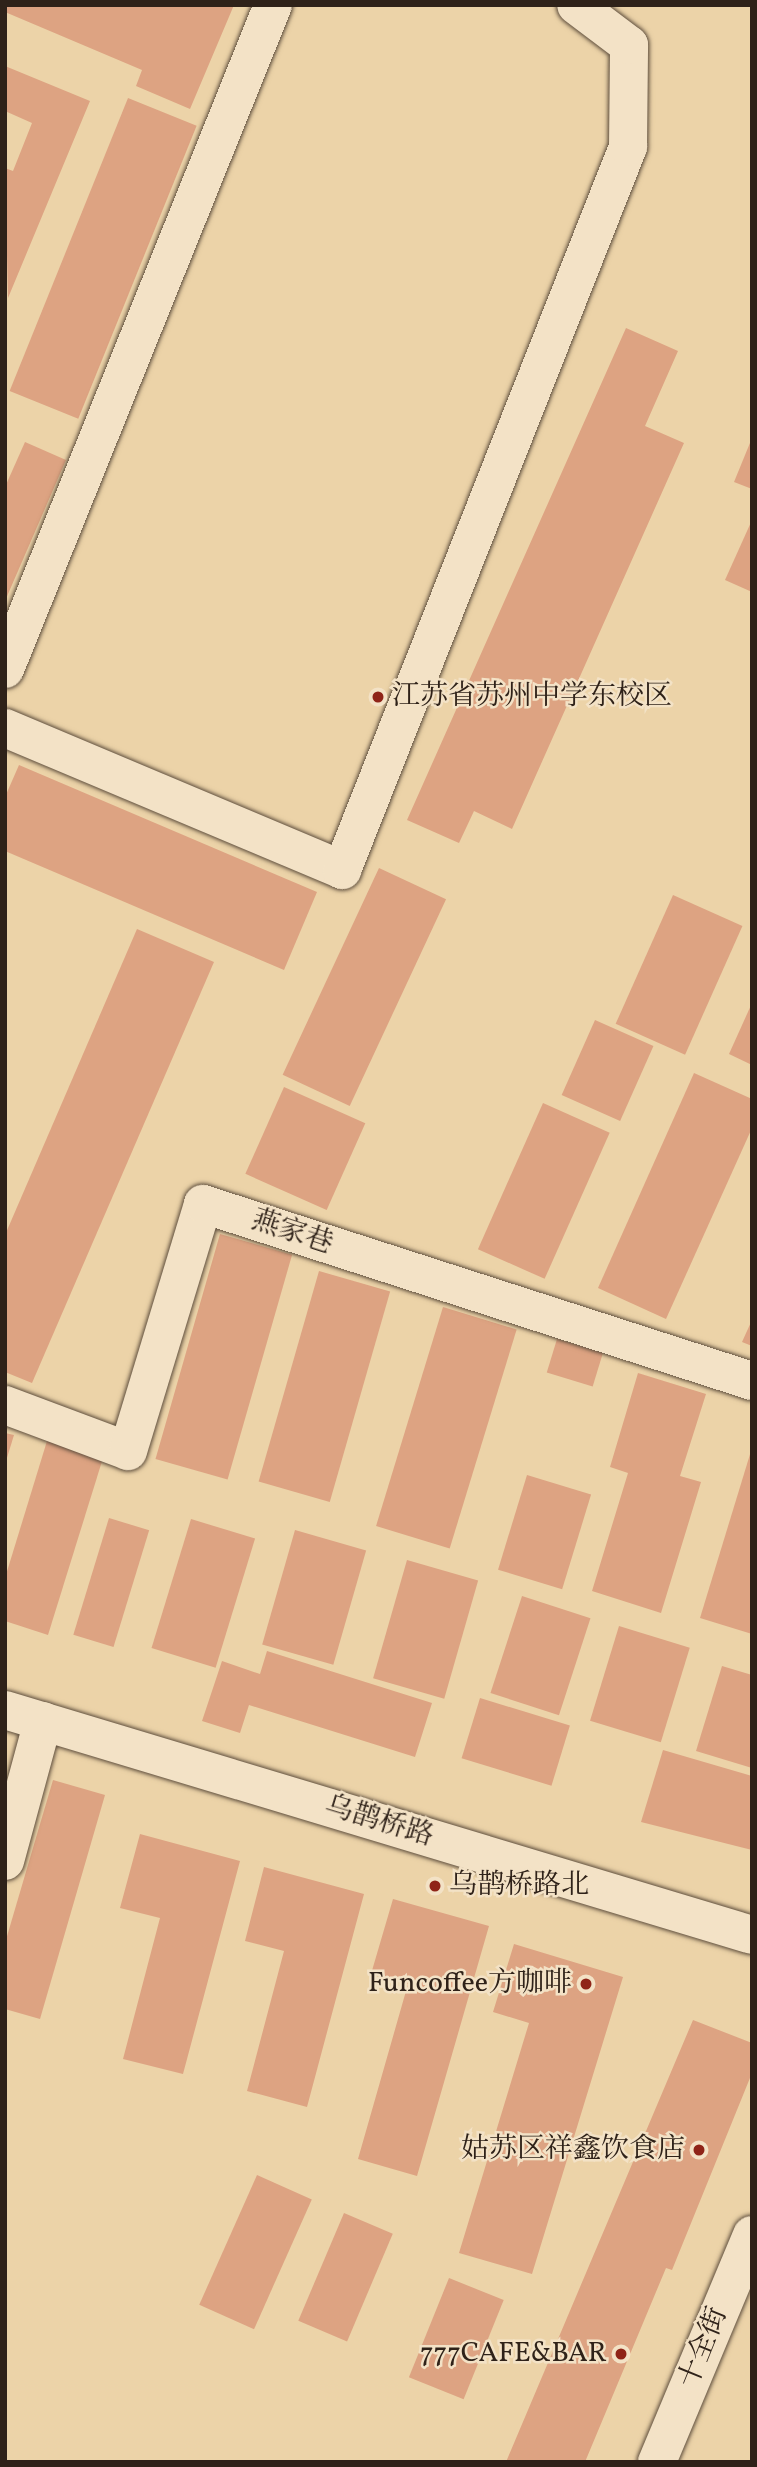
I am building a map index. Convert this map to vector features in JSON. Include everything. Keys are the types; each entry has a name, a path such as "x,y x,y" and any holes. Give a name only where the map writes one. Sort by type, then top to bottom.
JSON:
{"street":[{"path":"5,669 273,5"},
{"path":"5,728 342,870 628,147 629,45 576,5"},
{"name":"燕家巷","path":"5,1405 128,1451 203,1204 752,1381"},
{"name":"乌鹊桥路","path":"5,1710 752,1935"},
{"path":"5,1861 43,1721"},
{"name":"十全街","path":"657,2462 752,2235"}],"building":[{"path":"5,5 234,5 190,109 136,86 142,70 5,12"},
{"path":"5,66 90,101 8,298 5,168 13,171 32,123 5,111"},
{"path":"128,98 197,126 78,419 10,391"},
{"path":"626,328 678,351 645,426 684,443 512,829 474,811 459,843 407,820"},
{"path":"752,438 752,489 734,482"},
{"path":"25,442 66,460 5,601 5,487"},
{"path":"752,520 752,592 725,580"},
{"path":"19,765 317,892 284,970 5,851 5,797"},
{"path":"379,868 446,899 350,1106 283,1075"},
{"path":"673,895 742,926 685,1055 616,1024"},
{"path":"137,929 214,962 32,1383 5,1372 5,1235"},
{"path":"752,1003 752,1065 729,1054"},
{"path":"595,1020 653,1046 620,1121 562,1095"},
{"path":"694,1073 752,1099 752,1128 666,1319 598,1288"},
{"path":"284,1087 365,1123 327,1210 245,1174"},
{"path":"543,1103 610,1133 545,1279 478,1249"},
{"path":"220,1234 292,1255 228,1480 156,1459"},
{"path":"319,1271 390,1291 330,1502 259,1482"},
{"path":"443,1307 517,1330 450,1549 376,1526"},
{"path":"752,1320 752,1346 742,1342"},
{"path":"557,1339 603,1353 593,1387 547,1372"},
{"path":"638,1373 706,1394 680,1476 701,1482 661,1613 592,1591 628,1473 610,1467"},
{"path":"5,1433 14,1435 6,1461 5,1461"},
{"path":"47,1441 103,1458 48,1635 5,1621 5,1578"},
{"path":"752,1451 752,1634 700,1618"},
{"path":"527,1475 591,1495 562,1589 498,1570"},
{"path":"109,1518 149,1530 113,1647 73,1635"},
{"path":"191,1519 255,1539 216,1668 152,1648"},
{"path":"295,1530 366,1550 333,1665 262,1644"},
{"path":"407,1560 478,1580 444,1699 373,1678"},
{"path":"522,1596 590,1618 559,1715 490,1693"},
{"path":"619,1626 690,1648 661,1742 590,1721"},
{"path":"267,1651 432,1703 415,1757 249,1705 240,1733 202,1721 222,1661 260,1674"},
{"path":"722,1666 752,1675 752,1768 696,1751"},
{"path":"480,1698 570,1725 551,1786 462,1758"},
{"path":"663,1750 752,1776 752,1850 641,1822"},
{"path":"53,1780 105,1795 40,2019 5,2009 5,1943"},
{"path":"140,1834 240,1861 183,2074 123,2059 160,1918 120,1908"},
{"path":"264,1867 364,1894 307,2107 247,2091 284,1951 245,1941"},
{"path":"393,1899 489,1926 417,2176 358,2159 408,1984 371,1974"},
{"path":"514,1944 623,1977 532,2274 459,2253 529,2023 493,2012"},
{"path":"693,2020 752,2043 752,2073 672,2270 666,2268 585,2462 506,2462"},
{"path":"257,2175 312,2199 254,2329 199,2305"},
{"path":"344,2213 393,2234 347,2341 298,2321"},
{"path":"449,2278 504,2300 464,2399 409,2377"}],"place":[{"name":"江苏省苏州中学东校区","path":"378,697"},
{"name":"乌鹊桥路北","path":"435,1886"},
{"name":"Funcoffee方咖啡","path":"586,1984"},
{"name":"姑苏区祥鑫饮食店","path":"699,2150"},
{"name":"777CAFE&BAR","path":"621,2354"}]}
